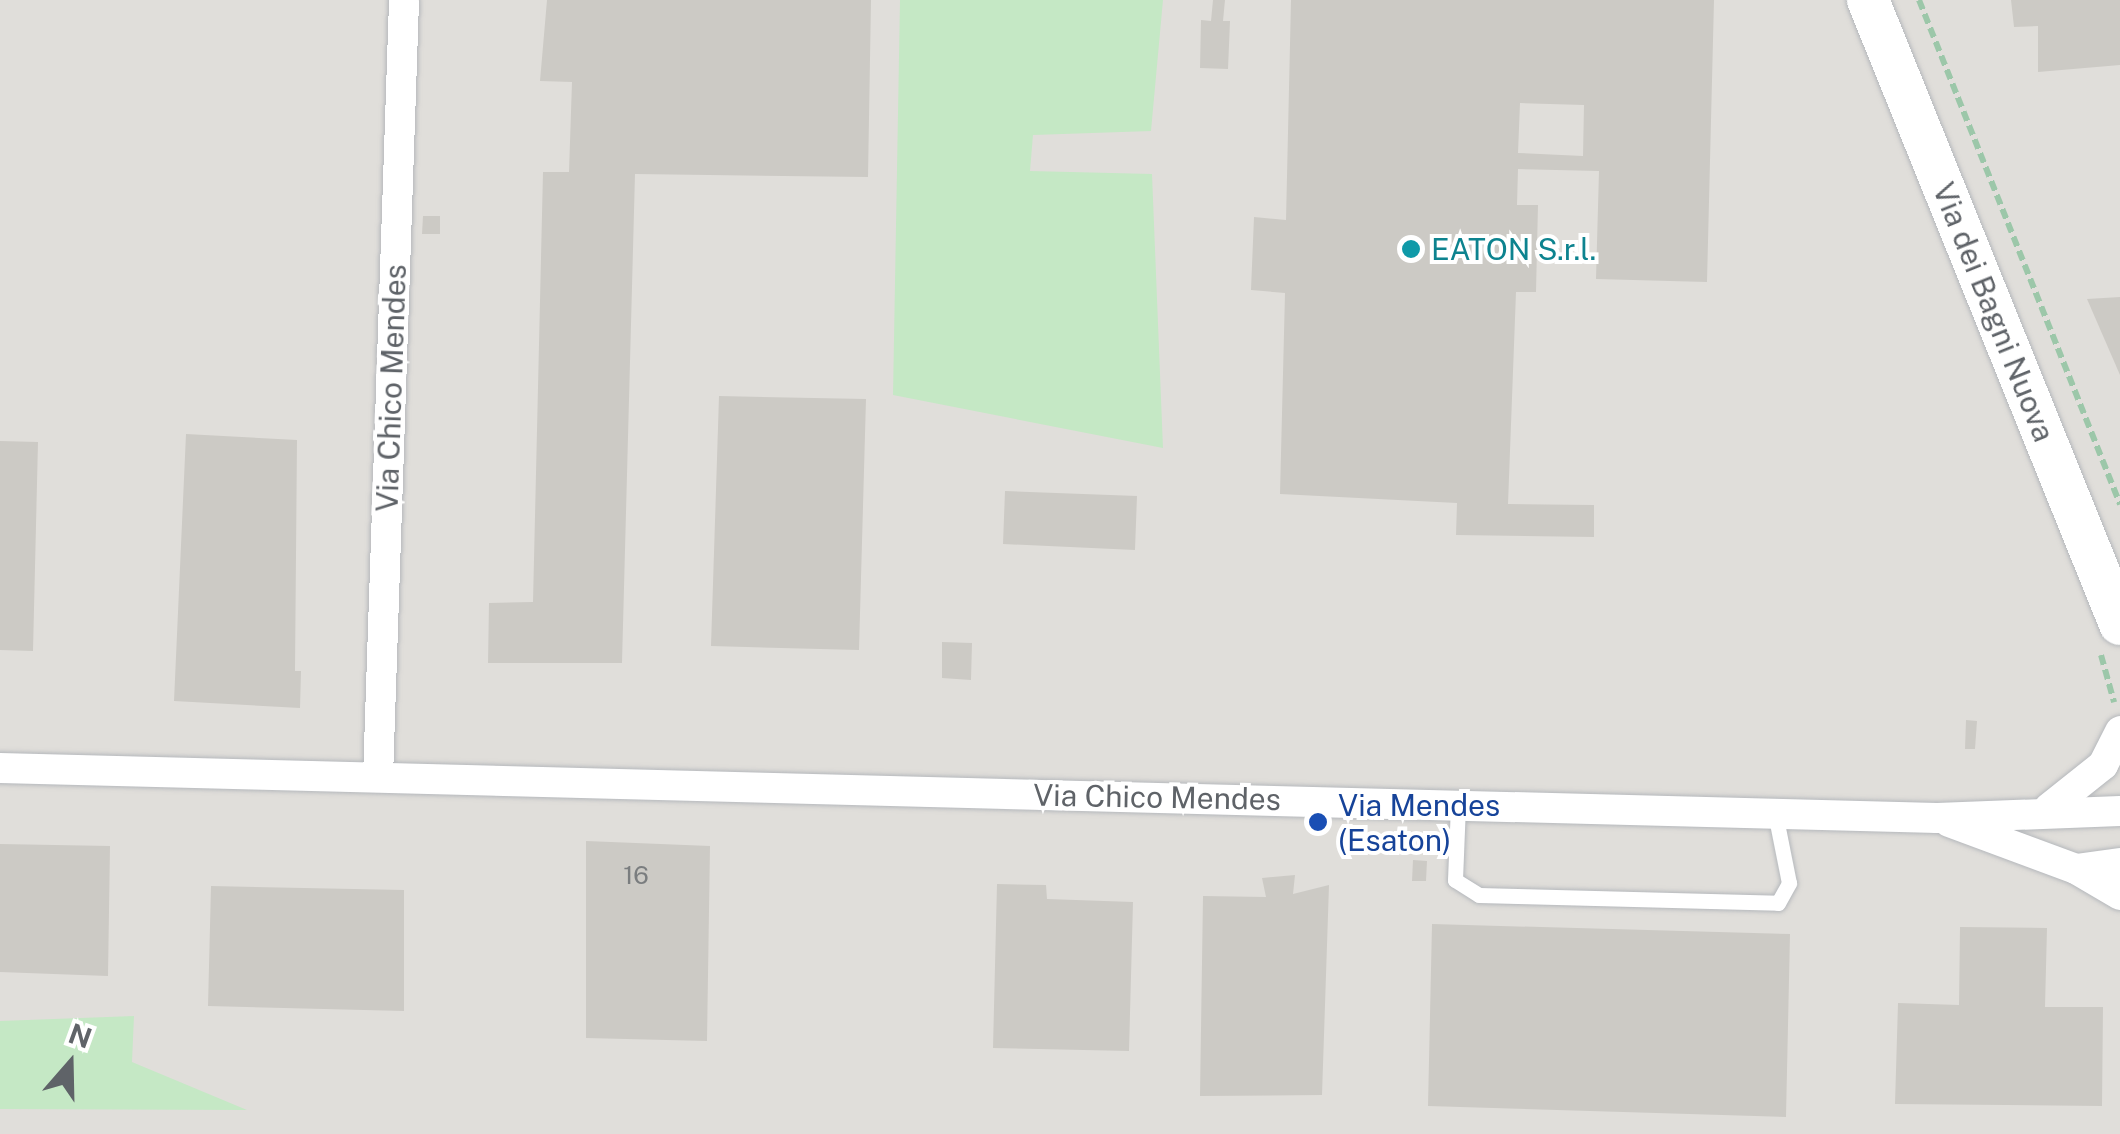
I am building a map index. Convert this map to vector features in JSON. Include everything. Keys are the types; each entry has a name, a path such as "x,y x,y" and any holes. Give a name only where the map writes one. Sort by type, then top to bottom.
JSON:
{"street":[{"name":"Via Chico Mendes","path":"378,776 404,0"},
{"name":"Via dei Bagni Nuova","path":"1868,0 2114,638"},
{"path":"2049,808 2104,764 2120,730"},
{"name":"Via Chico Mendes","path":"0,768 1937,818 2049,808 2120,810"},
{"name":"Via Chico Mendes","path":"1937,818 2076,869 2120,894"},
{"name":"Via Chico Mendes","path":"2076,869 2120,864"}],"lane":[{"path":"1458,804 1456,880 1479,895 1778,903 1788,882 1775,812"}],"path":[{"path":"1919,0 2120,504"},
{"path":"2114,638 2097,657 2120,717"}],"shaded area":[{"path":"0,0 2120,0 2120,1134 0,1134"}],"green space":[{"path":"900,0 1163,0 1151,131 1033,135 1030,171 1152,174 1163,448 893,395"},
{"path":"134,1016 132,1062 247,1110 0,1109 0,1021"}],"building":[{"path":"547,0 871,0 868,177 635,174 622,663 488,663 489,603 533,602 543,172 569,172 572,82 540,81"},
{"path":"1213,0 1225,0 1223,21 1230,21 1228,69 1200,68 1201,20 1211,21"},
{"name":"EATON S.r.l.","path":"1291,0 1714,0 1707,282 1596,279 1599,171 1518,169 1517,205 1538,205 1536,292 1516,292 1508,504 1594,505 1594,537 1456,535 1457,503 1280,494 1285,293 1251,290 1254,217 1286,220","holes":["1520,103 1584,105 1583,156 1518,153"]},
{"path":"2011,0 2120,0 2120,65 2038,72 2038,26 2014,27"},
{"path":"423,216 440,216 440,234 422,234"},
{"path":"2120,297 2120,375 2087,299"},
{"path":"719,396 866,399 859,650 711,646"},
{"path":"186,434 297,440 295,671 301,671 300,708 174,701"},
{"path":"0,441 38,442 33,651 0,650"},
{"path":"1005,491 1137,496 1135,550 1003,544"},
{"path":"942,642 972,643 971,680 942,678"},
{"path":"1966,720 1977,721 1975,749 1965,749"},
{"path":"586,841 710,846 707,1041 586,1038"},
{"path":"0,844 110,846 108,976 0,972"},
{"path":"1413,860 1427,861 1426,881 1412,881"},
{"path":"1295,875 1293,894 1329,885 1322,1095 1200,1096 1203,896 1266,897 1262,878"},
{"path":"997,884 1046,885 1047,899 1133,902 1129,1051 993,1048"},
{"path":"211,886 404,890 404,1011 208,1006"},
{"path":"1432,924 1790,934 1786,1117 1428,1106"},
{"path":"1960,927 2047,928 2045,1007 2103,1007 2102,1106 1895,1104 1898,1003 1959,1005"}],"place":[{"name":"EATON S.r.l.","path":"1411,249"},
{"name":"Via Mendes (Esaton)","path":"1318,822"}]}
